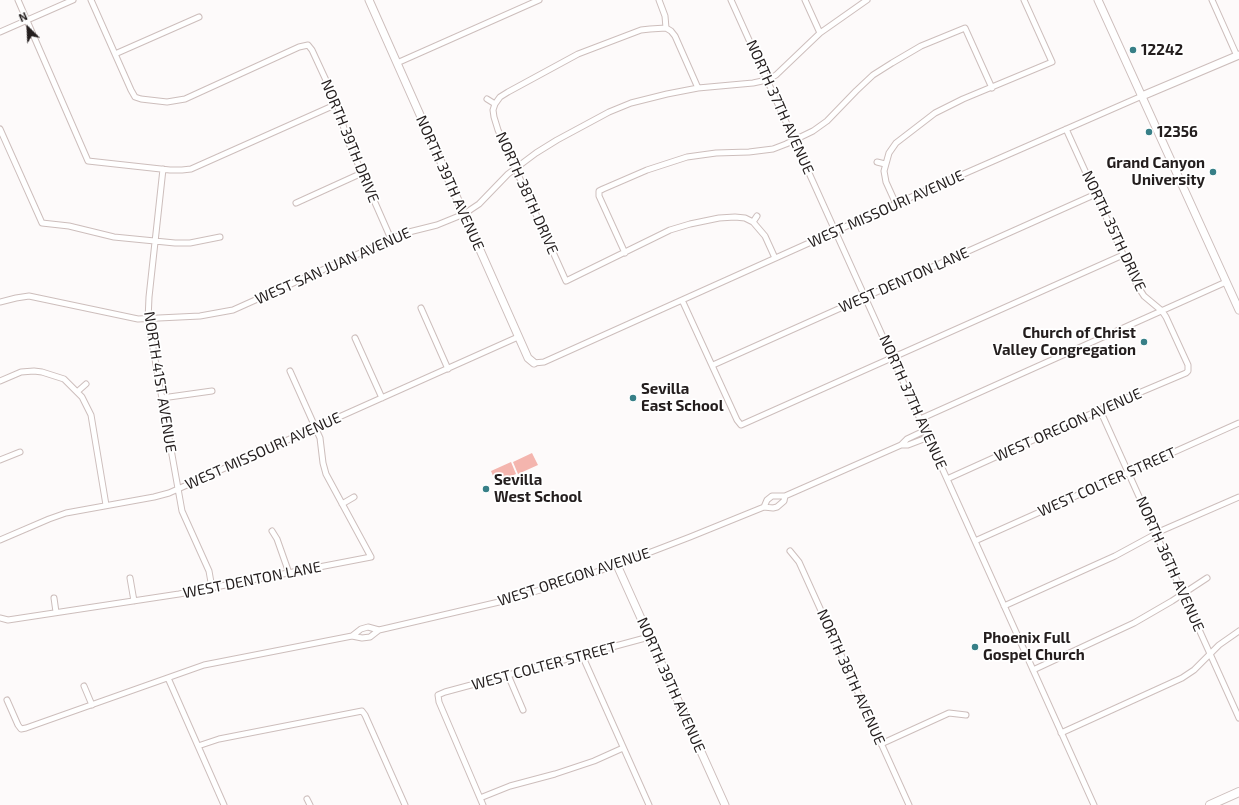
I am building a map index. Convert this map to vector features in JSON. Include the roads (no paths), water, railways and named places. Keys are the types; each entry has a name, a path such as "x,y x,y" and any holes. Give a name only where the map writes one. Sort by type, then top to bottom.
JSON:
{"main road":[{"path":"1210,805 1239,792"}],"street":[{"path":"18,0 88,161 182,170 200,166 337,104"},
{"path":"0,32 73,0"},
{"path":"91,0 115,54 199,17"},
{"path":"397,63 538,0"},
{"path":"659,0 665,16 666,28"},
{"name":"NORTH 37TH AVENUE","path":"731,0 1094,805"},
{"path":"805,0 820,33"},
{"name":"WEST SAN JUAN AVENUE","path":"0,301 29,296 62,302 138,320 200,316 233,310 391,239 411,231 437,225 464,214 478,204 516,168 557,140 609,112 631,103 698,88 753,83 767,80 776,74 820,33 867,0"},
{"path":"896,204 886,182 884,171 885,164 892,148 923,121 949,106 1052,62 1024,0"},
{"path":"1098,0 1239,310"},
{"path":"1212,0 1238,56"},
{"name":"NORTH 39TH AVENUE","path":"371,1 518,336 528,358 534,363"},
{"path":"487,99 496,104 500,97 508,92 578,54 641,30 666,28 675,36 698,88"},
{"path":"775,258 765,236 753,222 745,218 735,217 719,218 670,230 625,253 599,196 599,192 647,170 687,157 716,152 749,152 773,149 794,140 813,131 827,121 873,75 921,46 965,28 992,88"},
{"name":"NORTH 39TH DRIVE","path":"115,54 135,97 167,102 185,99 299,47 308,45 312,50 337,104 347,139 391,239"},
{"name":"WEST MISSOURI AVENUE","path":"534,363 544,362 1066,129 1238,56"},
{"name":"NORTH 38TH DRIVE","path":"496,104 494,118 566,281 625,253"},
{"path":"0,129 42,223 69,226 114,237 175,243 190,243 220,237"},
{"name":"NORTH 35TH DRIVE","path":"1066,129 1140,290 1144,296 1162,310 1188,365 1188,370"},
{"path":"877,162 885,164"},
{"name":"NORTH 41ST AVENUE","path":"163,169 149,297 148,320 177,489 184,517 209,571 212,588"},
{"path":"296,203 362,173"},
{"name":"WEST DENTON LANE","path":"713,365 1096,194"},
{"path":"753,222 757,216"},
{"path":"682,300 737,420 741,425 1123,255"},
{"path":"920,419 1226,282"},
{"path":"421,308 448,368"},
{"name":"WEST MISSOURI AVENUE","path":"0,540 49,518 66,513 154,497 177,489 518,336"},
{"path":"354,338 382,398"},
{"name":"WEST OREGON AVENUE","path":"947,479 1186,373 1188,370"},
{"path":"0,381 21,372 34,371 56,376 64,380 82,397 91,415 106,505"},
{"path":"290,371 321,442 324,470 342,504 354,498"},
{"path":"77,392 86,384"},
{"path":"162,398 212,391"},
{"name":"NORTH 36TH AVENUE","path":"1100,410 1239,718"},
{"name":"WEST COLTER STREET","path":"975,540 1239,423"},
{"name":"WEST OREGON AVENUE","path":"764,507 769,497 776,495 785,496 901,445 907,439 926,430"},
{"name":"WEST OREGON AVENUE","path":"901,445 908,445 929,437"},
{"path":"0,460 20,452"},
{"name":"WEST OREGON AVENUE","path":"7,700 21,729 32,727 204,665 352,636 362,638 370,637 379,630 499,602 617,565 764,507 777,507 784,501 785,496"},
{"path":"1004,606 1115,556 1156,534 1239,497"},
{"name":"WEST DENTON LANE","path":"0,618 8,620 212,588 371,556 342,504"},
{"path":"272,531 277,539 289,573"},
{"name":"NORTH 38TH AVENUE","path":"790,551 799,562 909,805"},
{"name":"NORTH 39TH AVENUE","path":"617,565 724,805"},
{"path":"130,578 134,601"},
{"path":"1033,670 1154,612 1207,578"},
{"path":"54,598 56,612"},
{"name":"WEST OREGON AVENUE","path":"352,636 361,629 368,627 379,630"},
{"path":"1061,733 1167,686 1194,670 1220,645 1239,630"},
{"name":"WEST COLTER STREET","path":"480,798 439,702 438,695 649,637"},
{"path":"582,655 649,805"},
{"path":"508,675 523,710"},
{"path":"168,678 224,805"},
{"path":"84,686 92,705"},
{"path":"198,746 219,739 362,711 405,805"},
{"path":"881,744 949,713 966,715"},
{"path":"483,805 480,798 510,786 555,774 594,761 623,748"},
{"path":"307,799 310,805"}],"place":[{"name":"12242","path":"1133,50"},
{"name":"12356","path":"1149,132"},
{"name":"Grand Canyon University","path":"1213,172"},
{"name":"Church of Christ Valley Congregation","path":"1144,342"},
{"name":"Sevilla East School","path":"633,398"},
{"name":"Sevilla West School","path":"486,489"},
{"name":"Phoenix Full Gospel Church","path":"975,647"}]}
